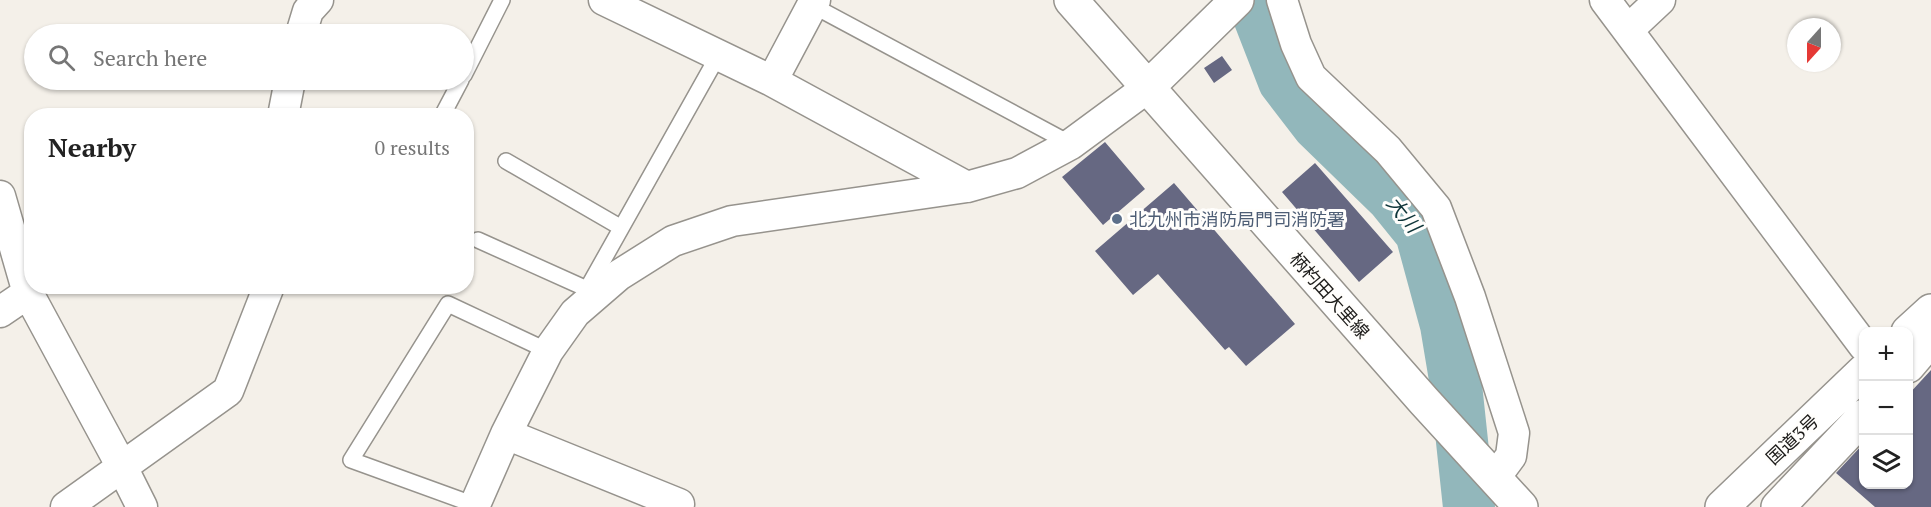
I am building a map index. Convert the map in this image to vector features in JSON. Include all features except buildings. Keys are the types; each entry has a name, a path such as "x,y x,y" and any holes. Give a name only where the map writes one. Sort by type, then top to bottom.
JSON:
{"main road":[{"name":"柄杓田大里線","path":"1071,0 1424,401 1521,507"},
{"path":"1147,88 1234,4"},
{"path":"1913,327 1931,311"},
{"path":"1913,360 1931,339"},
{"name":"国道3号","path":"1722,507 1859,375"},
{"name":"国道3号","path":"1778,507 1859,420"}],"street":[{"path":"304,24 308,11 318,0"},
{"path":"604,0 772,81 968,187"},
{"path":"1282,0 1296,44 1311,77 1388,150 1436,208 1470,297 1514,433 1511,456 1494,479"},
{"path":"1605,0 1859,341"},
{"path":"1628,30 1660,0"},
{"path":"772,81 810,2"},
{"path":"474,506 506,434 548,351 575,313 618,275 673,241 732,221 968,187 1017,173 1071,144 1147,88"},
{"path":"285,108 288,90"},
{"path":"0,196 24,279"},
{"path":"0,312 27,294"},
{"path":"29,294 142,507"},
{"path":"66,507 228,391 266,294"},
{"path":"506,434 679,504 678,507"}],"lane":[{"path":"474,55 502,0"},
{"path":"810,2 1071,144"},
{"path":"478,240 587,289 719,54"},
{"path":"446,108 456,90"},
{"path":"506,161 620,227"},
{"path":"474,506 351,460 448,304 548,351"}],"waterway":[{"name":"大川","path":"1249,0 1256,9 1284,81 1317,124 1391,196 1421,233 1446,325 1456,385 1469,507"}],"place":[{"name":"北九州市消防局門司消防署","path":"1117,219"}]}
